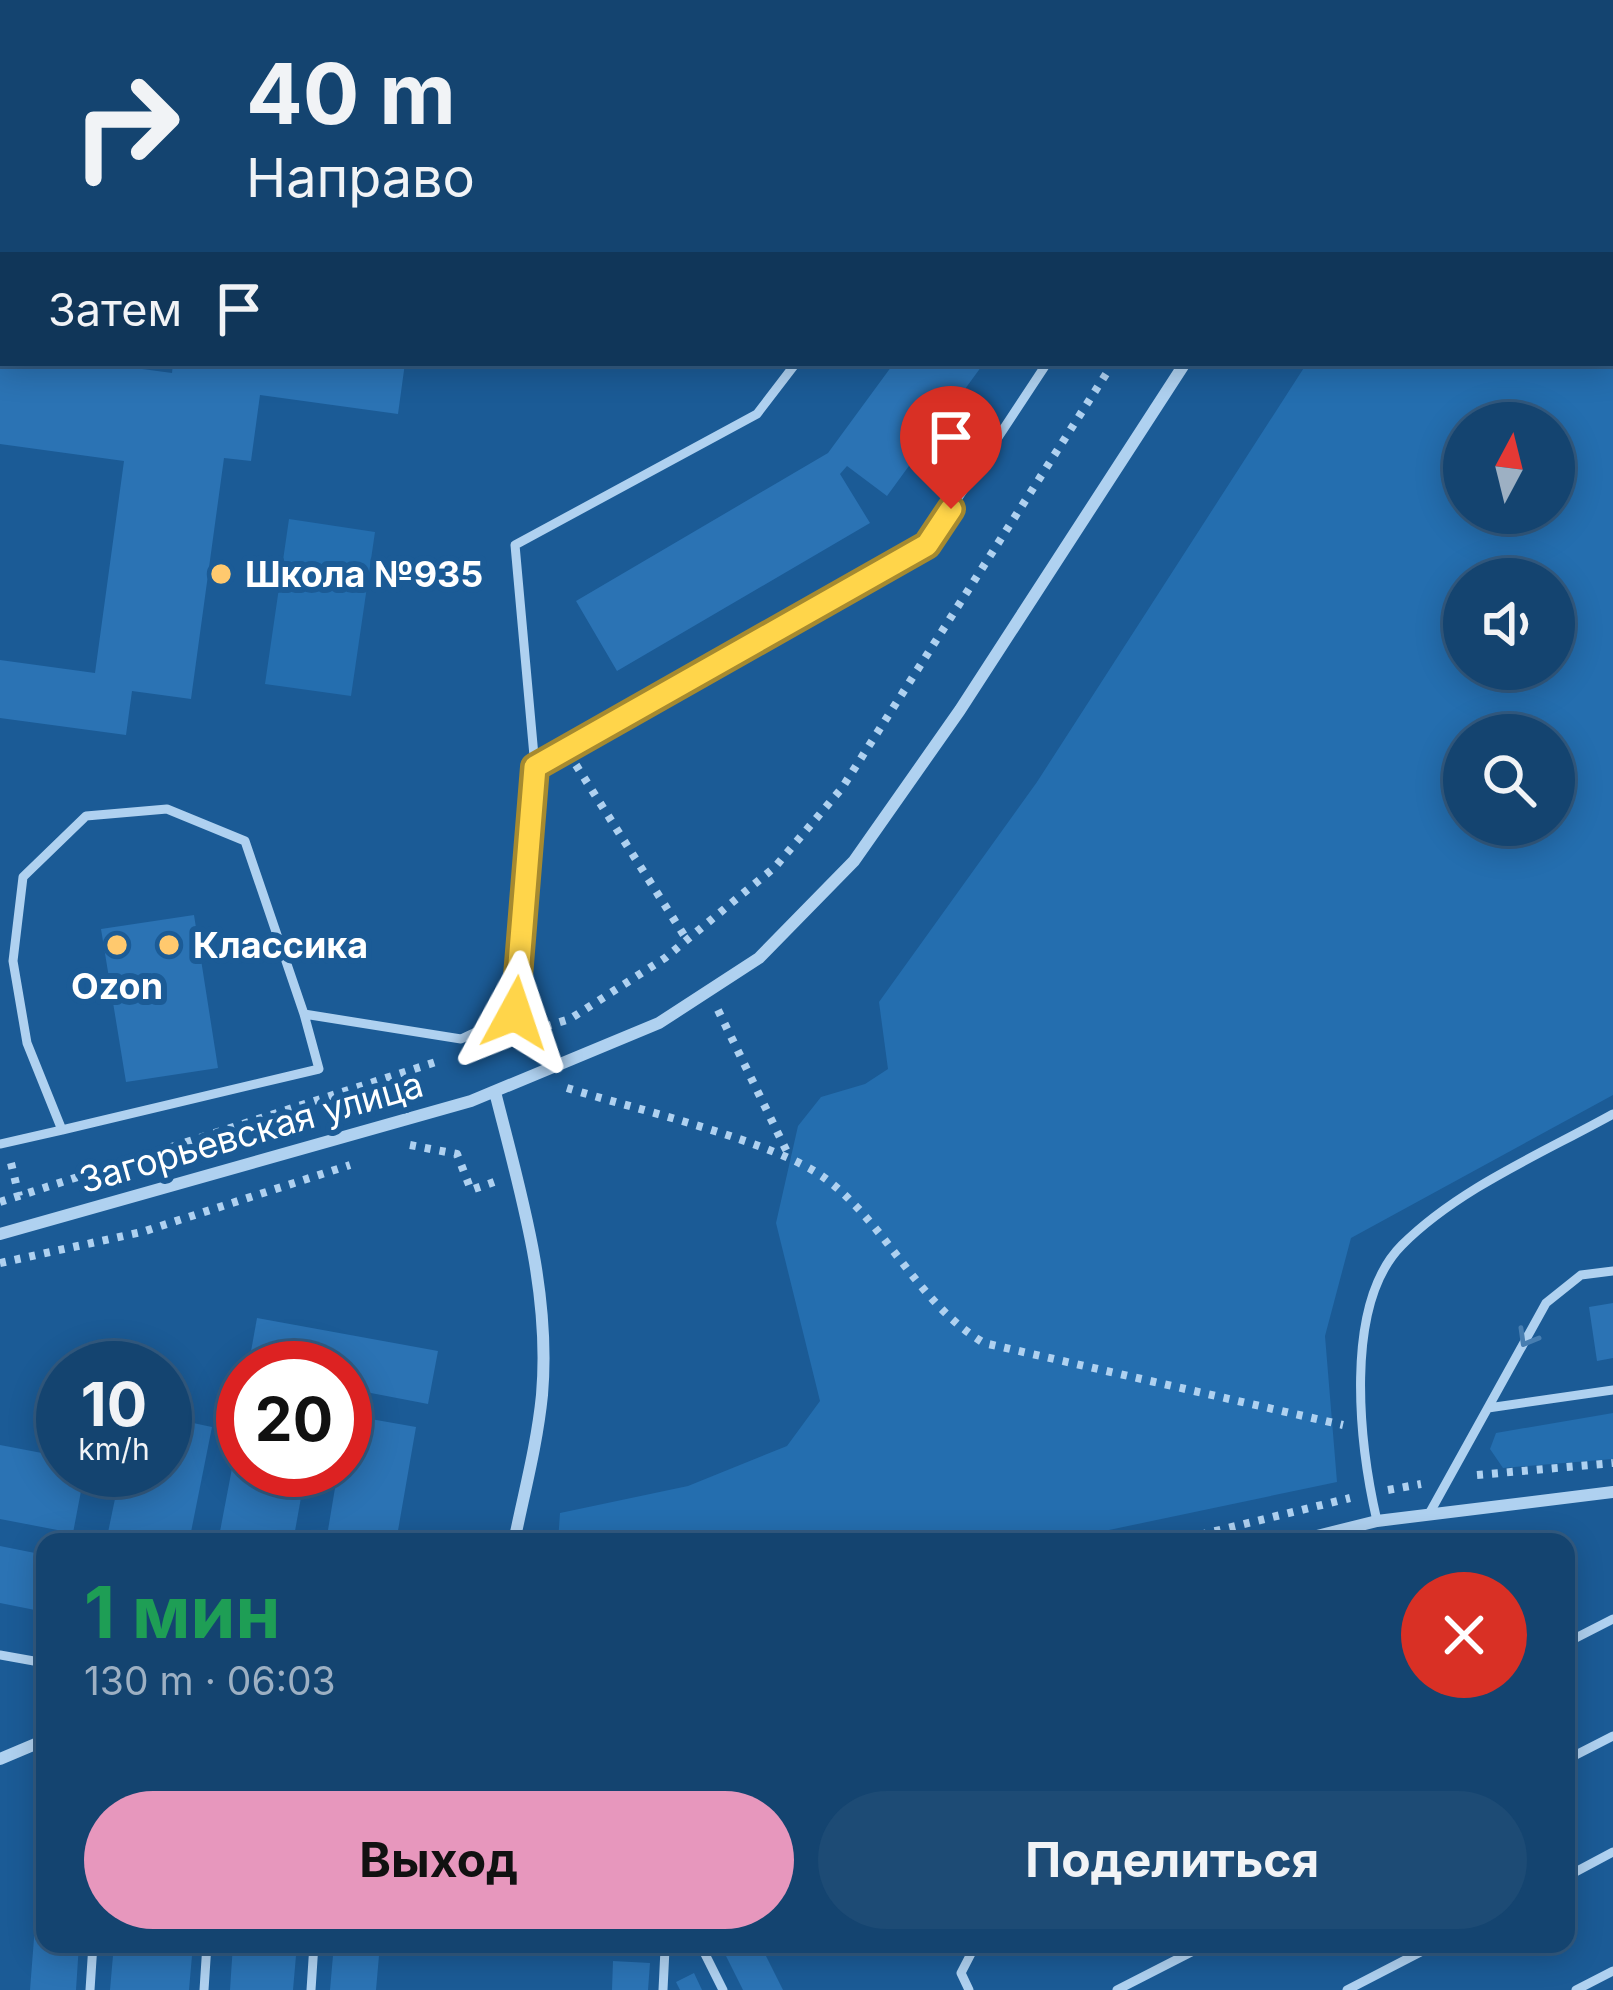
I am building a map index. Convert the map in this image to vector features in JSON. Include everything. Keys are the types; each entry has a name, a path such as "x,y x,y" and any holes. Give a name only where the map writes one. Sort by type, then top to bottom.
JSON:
{"street":[{"name":"Загорьевская улица","path":"0,1234 495,1091 659,1023 759,958 854,861 960,710 1183,366"},
{"path":"495,1091 533,1242 542,1391 516,1533"},
{"path":"1329,1533 1377,1521 1613,1492"},
{"path":"0,1759 36,1744"}],"lane":[{"path":"304,1014 461,1039 515,1013 535,767 514,545 757,414 794,366"},
{"path":"535,767 927,545 1045,366"},
{"path":"3,1144 62,1130 319,1069 245,841 167,809 86,816 23,877 13,961 27,1043 62,1130"},
{"path":"1377,1521 1362,1430 1361,1355 1372,1303 1397,1249 1445,1209 1613,1114"},
{"path":"1429,1514 1546,1303 1581,1275 1613,1271"},
{"path":"1486,1408 1613,1390"},
{"path":"1575,1638 1613,1619"},
{"path":"0,1654 36,1661"},
{"path":"1575,1755 1613,1736"},
{"path":"1575,1872 1613,1852"},
{"path":"90,1990 92,1953"},
{"path":"204,1990 206,1953"},
{"path":"311,1990 313,1953"},
{"path":"663,1990 665,1953"},
{"path":"704,1953 723,1990"},
{"path":"969,1990 961,1973 970,1953"},
{"path":"1117,1990 1189,1953"},
{"path":"1347,1990 1419,1953"},
{"path":"1576,1990 1613,1971"}],"path":[{"path":"514,1036 570,1019 687,940 775,867 842,788 1111,366"},
{"path":"566,749 687,940"},
{"path":"697,1014 715,1004 791,1159"},
{"path":"536,1029 549,1071"},
{"path":"0,1202 446,1058"},
{"path":"576,1075 555,1084 791,1159 826,1178 950,1322 984,1343 1362,1430"},
{"path":"3,1144 19,1196"},
{"path":"390,1152 412,1144 457,1154 471,1190 516,1175"},
{"path":"0,1263 142,1232 368,1159"}],"shaded area":[{"path":"1305,366 1613,366 1613,1095 1351,1238 1325,1336 1337,1482 1095,1533 559,1533 560,1513 688,1486 787,1446 820,1401 776,1223 798,1126 821,1097 865,1084 888,1069 879,1002 1037,782"},
{"path":"289,519 375,532 351,696 265,684"},
{"path":"1613,1413 1613,1459 1503,1468 1490,1449 1496,1433"}],"building":[{"path":"0,366 120,366 172,373 173,366 405,366 398,414 260,395 251,461 224,458 191,699 132,691 126,735 0,718 0,660 95,673 124,461 0,444"},
{"path":"892,366 982,366 887,496 847,466 840,474 870,523 617,671 576,601 828,453"},
{"path":"194,915 218,1068 126,1082 101,929"},
{"path":"1613,1303 1613,1358 1597,1361 1589,1307"},
{"path":"257,1318 438,1351 428,1404 372,1393 372,1341 253,1341"},
{"path":"372,1419 416,1427 398,1533 328,1533 334,1497 372,1497"},
{"path":"192,1423 212,1427 191,1533 108,1533 115,1497 192,1497"},
{"path":"0,1445 36,1452 36,1497 80,1497 73,1533 0,1519"},
{"path":"227,1497 301,1497 295,1533 220,1533"},
{"path":"0,1546 36,1553 36,1610 0,1603"},
{"path":"36,1913 36,1953 78,1953 76,1990 30,1990"},
{"path":"113,1953 192,1953 189,1990 110,1990"},
{"path":"232,1953 296,1953 293,1990 230,1990"},
{"path":"333,1953 379,1953 376,1990 330,1990"},
{"path":"724,1953 764,1953 783,1990 743,1990"},
{"path":"613,1961 650,1963 648,1990 612,1990"},
{"path":"694,1973 702,1990 680,1990 676,1982"}],"place":[{"name":"Школа №935","path":"221,574"},
{"name":"Ozon","path":"117,945"},
{"name":"Классика","path":"169,945"}],"route":[{"path":"515,1013 535,767 927,545 951,509"}]}
